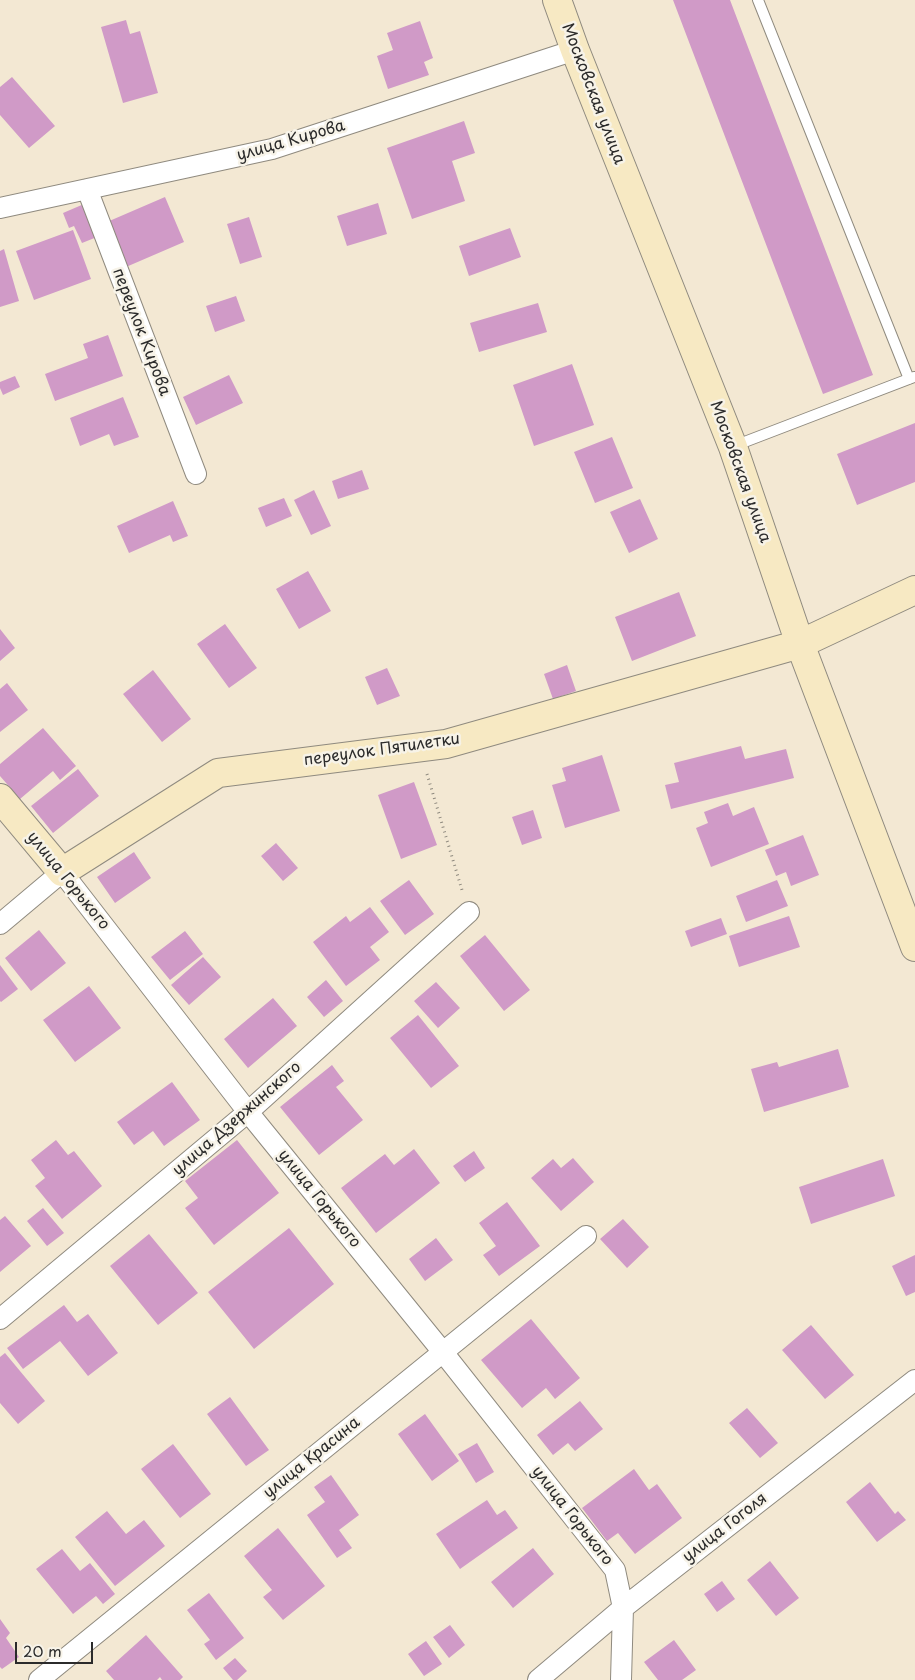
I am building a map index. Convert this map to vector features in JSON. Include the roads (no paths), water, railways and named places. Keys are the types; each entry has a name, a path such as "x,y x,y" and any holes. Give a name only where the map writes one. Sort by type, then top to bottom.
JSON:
{"street":[{"name":"Московская улица","path":"557,0 575,50 733,447 800,644 915,947"},
{"name":"улица Кирова","path":"0,208 272,149 575,50"},
{"name":"переулок Кирова","path":"86,190 196,474"},
{"name":"переулок Пятилетки","path":"0,924 62,872 218,773 446,744 800,644 915,590"},
{"name":"улица Горького","path":"0,798 62,872 248,1112 615,1570 623,1608 621,1680"},
{"name":"улица Дзержинского","path":"0,1319 248,1112 469,912"},
{"name":"улица Красина","path":"39,1680 586,1236"},
{"name":"улица Гоголя","path":"538,1680 623,1608 915,1380"}],"lane":[{"path":"733,447 912,378 758,0"}]}
